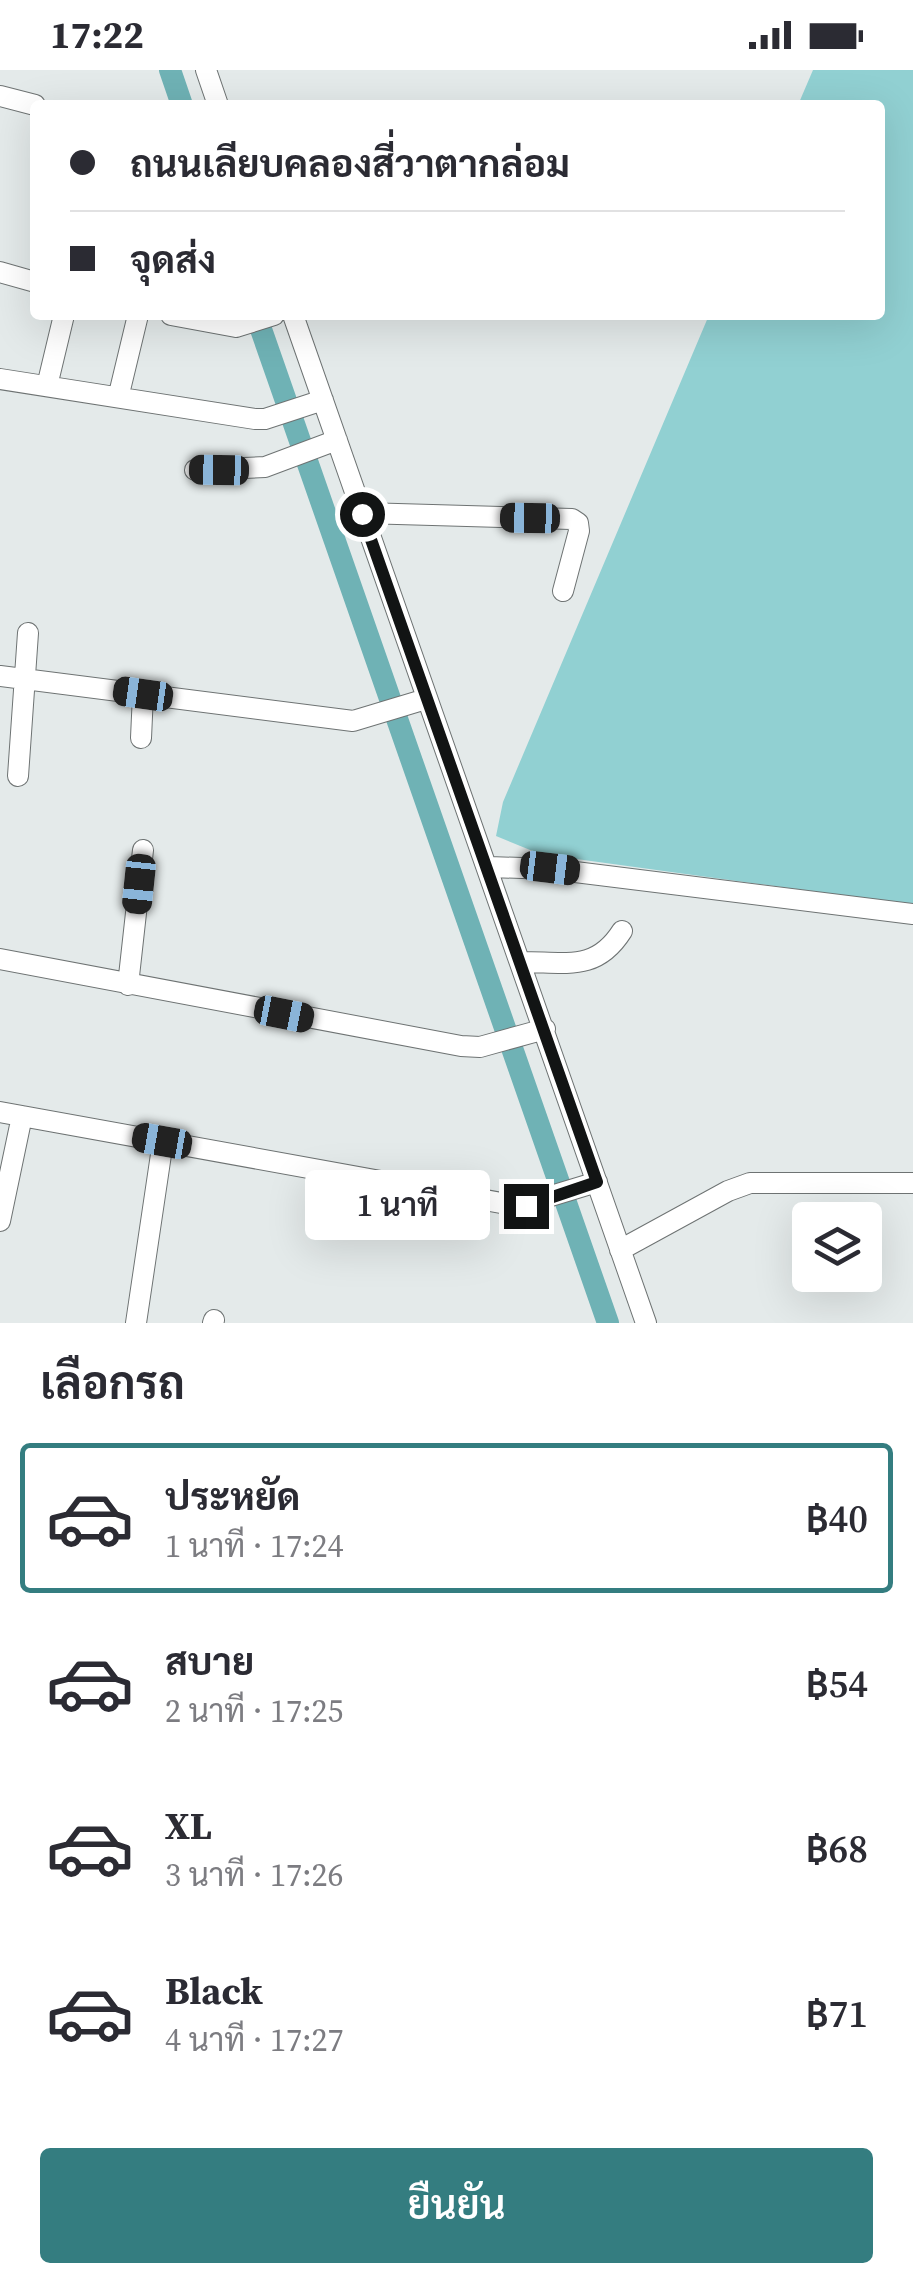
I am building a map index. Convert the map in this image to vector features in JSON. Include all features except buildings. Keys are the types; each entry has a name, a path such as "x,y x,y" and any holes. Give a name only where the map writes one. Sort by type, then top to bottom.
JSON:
{"street":[{"path":"206,70 216,100"},
{"path":"0,96 30,104"},
{"path":"0,272 30,281"},
{"path":"47,386 63,320"},
{"path":"119,394 137,320"},
{"path":"198,320 236,327 258,320"},
{"path":"295,320 646,1323"},
{"path":"0,379 265,419 323,400"},
{"path":"194,470 265,467 336,440"},
{"path":"362,514 572,519 580,531 563,591"},
{"path":"18,776 28,633"},
{"path":"0,676 354,721 426,699"},
{"path":"141,738 143,694"},
{"path":"128,985 143,850"},
{"path":"489,867 550,868 913,914"},
{"path":"522,962 581,962 599,958 610,950 622,931"},
{"path":"0,960 480,1047 545,1029"},
{"path":"0,1112 526,1206 597,1182"},
{"path":"0,1221 22,1116"},
{"path":"136,1323 162,1141"},
{"path":"620,1250 750,1182 913,1183"}],"shaded area":[{"path":"813,70 913,70 913,905 540,854 496,836 503,802 707,320 885,320 885,100 800,100"}],"waterway":[{"path":"170,70 180,100"},
{"path":"258,320 608,1323"}],"route":[{"path":"362,514 597,1182 526,1206"}]}
